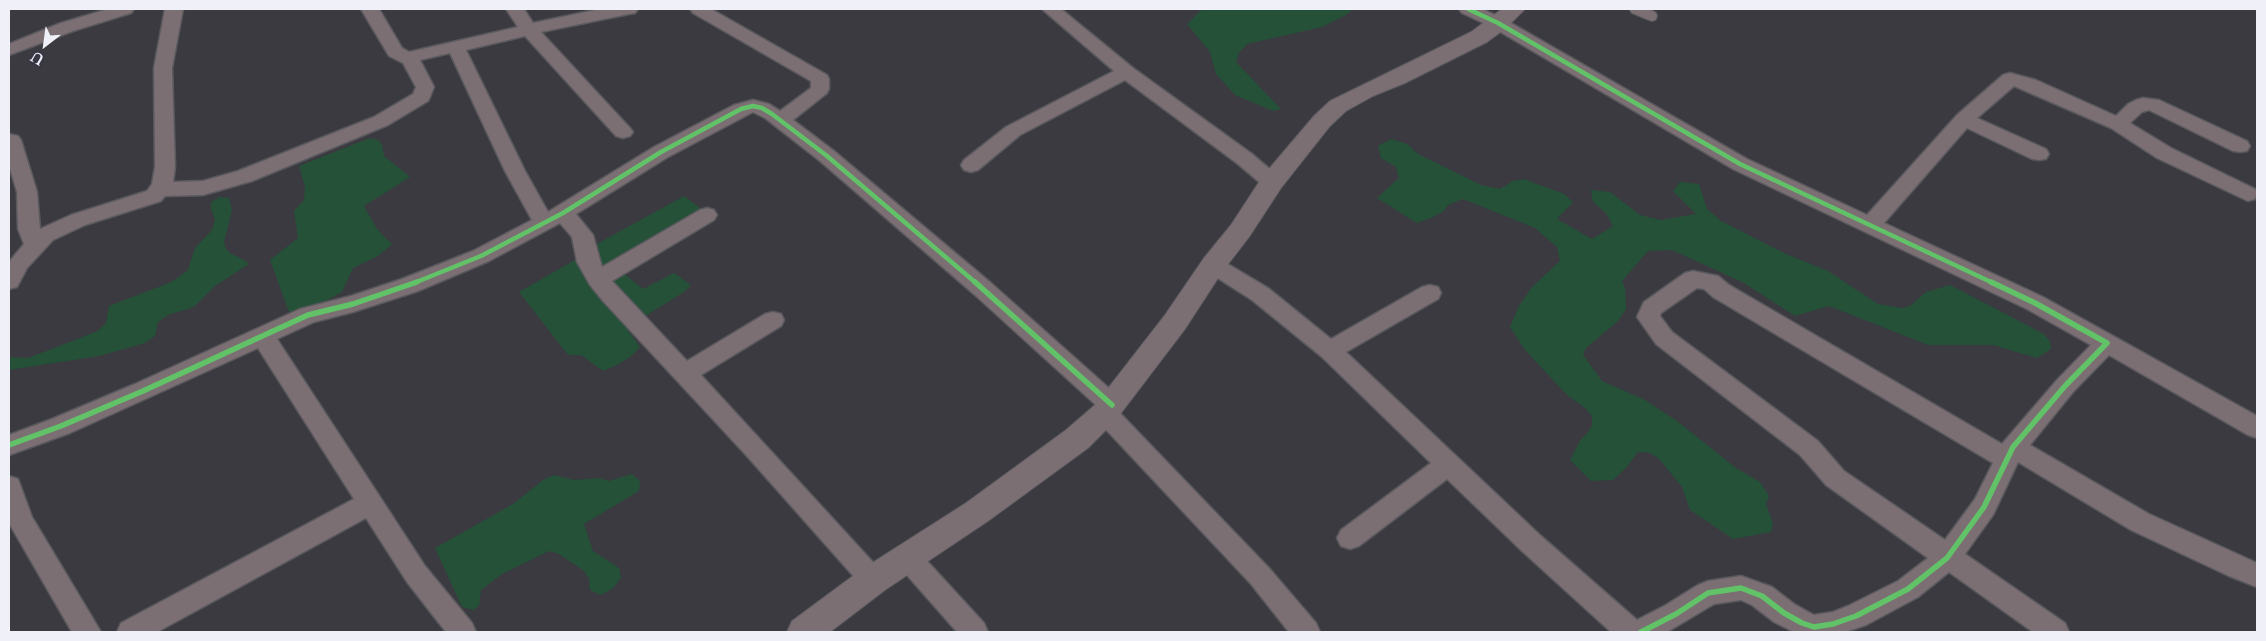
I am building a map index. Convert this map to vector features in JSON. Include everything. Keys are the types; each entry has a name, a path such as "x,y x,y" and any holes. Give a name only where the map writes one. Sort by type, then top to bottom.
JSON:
{"street":[{"path":"9,50 67,27 126,9"},
{"path":"9,281 19,263 46,235 61,227 154,196 162,186 166,167 163,68 174,9"},
{"path":"370,9 395,52 410,58 528,29 629,9"},
{"path":"515,9 528,29 623,132"},
{"path":"699,9 820,79 820,89 811,98 780,120"},
{"path":"1051,9 1126,72 1245,159 1272,182"},
{"path":"1468,9 1506,16 1740,164 2035,303 2257,428"},
{"path":"804,632 873,580 1039,468 1077,439 1108,409 1175,322 1213,265 1240,231 1272,182 1322,121 1338,106 1365,91 1445,55 1506,16"},
{"path":"456,47 515,171 554,218 582,235 588,262 598,279 638,326 755,448 873,580"},
{"path":"159,189 202,188 245,176 381,122 421,96 425,87 410,58"},
{"path":"971,166 1013,131 1126,72"},
{"path":"1870,226 1964,119 2010,79 2029,84 2118,124 2164,153 2248,194"},
{"path":"2118,124 2135,108 2143,104 2152,104 2240,146"},
{"path":"9,445 61,426 143,391 308,315 353,304 419,282 481,256 554,218 661,152 741,109 753,106 762,108 780,120 826,156 854,182 983,289 1108,409 1260,576 1306,632"},
{"path":"1964,119 2039,154"},
{"path":"12,140 27,192 29,229 35,245"},
{"path":"598,279 706,215"},
{"path":"1213,265 1260,294 1330,351 1532,544 1630,632"},
{"path":"2055,632 1835,478 1809,448 1664,338 1648,317 1652,308 1693,279 1710,282 1721,291 2010,453 2140,522 2257,575"},
{"path":"1330,351 1430,293"},
{"path":"685,374 773,320"},
{"path":"263,336 416,574 462,632"},
{"path":"1641,632 1676,614 1708,593 1741,588 1762,596 1784,613 1814,627 1833,624 1856,616 1908,589 1947,558 1984,507 2010,453 2065,386 2107,343"},
{"path":"1350,538 1449,464"},
{"path":"9,486 20,520 87,632"},
{"path":"130,632 371,503"},
{"path":"908,558 974,632"}],"lane":[{"path":"1634,9 1652,16"}],"green space":[{"path":"1202,9 1353,9 1346,15 1322,27 1247,44 1239,53 1236,62 1281,109 1273,111 1235,95 1216,74 1210,52 1187,24"},
{"path":"370,138 378,140 382,145 384,156 410,177 364,206 377,229 392,244 378,256 353,268 342,292 322,303 289,312 270,260 298,238 294,211 304,200 305,187 299,166"},
{"path":"1391,139 1407,144 1418,154 1481,185 1500,189 1513,181 1524,179 1564,194 1573,202 1557,219 1592,239 1613,226 1606,213 1593,202 1591,190 1610,192 1640,215 1661,220 1696,214 1673,191 1680,182 1699,184 1707,209 1721,221 1786,254 1828,271 1878,304 1902,308 1910,306 1926,292 1950,285 2044,334 2050,342 2051,349 2037,358 1993,345 1928,345 1829,306 1795,316 1744,283 1672,250 1648,251 1622,281 1625,288 1626,309 1618,321 1586,348 1583,355 1602,381 1645,400 1677,421 1736,468 1760,482 1769,496 1766,504 1773,524 1771,532 1733,539 1690,510 1682,487 1660,460 1650,453 1638,452 1627,467 1613,480 1591,481 1570,460 1581,439 1592,425 1592,416 1585,408 1567,395 1525,350 1510,327 1519,306 1532,287 1560,261 1557,247 1535,228 1463,199 1448,205 1444,211 1431,218 1417,223 1377,198 1399,178 1396,167 1381,158 1378,146"},
{"path":"684,196 712,217 622,272 643,289 674,273 691,285 684,292 626,328 640,347 630,357 615,366 603,371 581,355 568,355 519,292 575,260 595,245"},
{"path":"220,197 229,198 232,210 224,242 226,249 249,264 215,286 194,307 168,315 158,322 155,336 145,343 99,356 9,370 9,357 28,358 98,331 106,323 109,306 169,283 188,270 195,248 212,230 215,219 211,209 211,202"},
{"path":"632,474 640,481 639,491 584,524 593,551 619,568 621,578 613,588 601,595 590,590 589,579 584,571 559,554 549,551 502,574 481,590 479,606 473,610 462,607 435,548 513,504 543,480 554,475 574,480 599,478 609,481"}],"cycle path":[{"path":"1468,9 1498,23 1740,164 2035,303 2107,343 2065,386 2013,447 1984,507 1947,558 1908,589 1856,616 1833,624 1814,627 1784,613 1762,596 1741,588 1708,593 1676,614 1641,632"},
{"path":"9,445 61,426 143,391 308,315 353,304 410,285 481,256 563,213 661,152 741,109 753,106 762,108 772,114 827,156 854,181 983,289 1112,405"}]}
